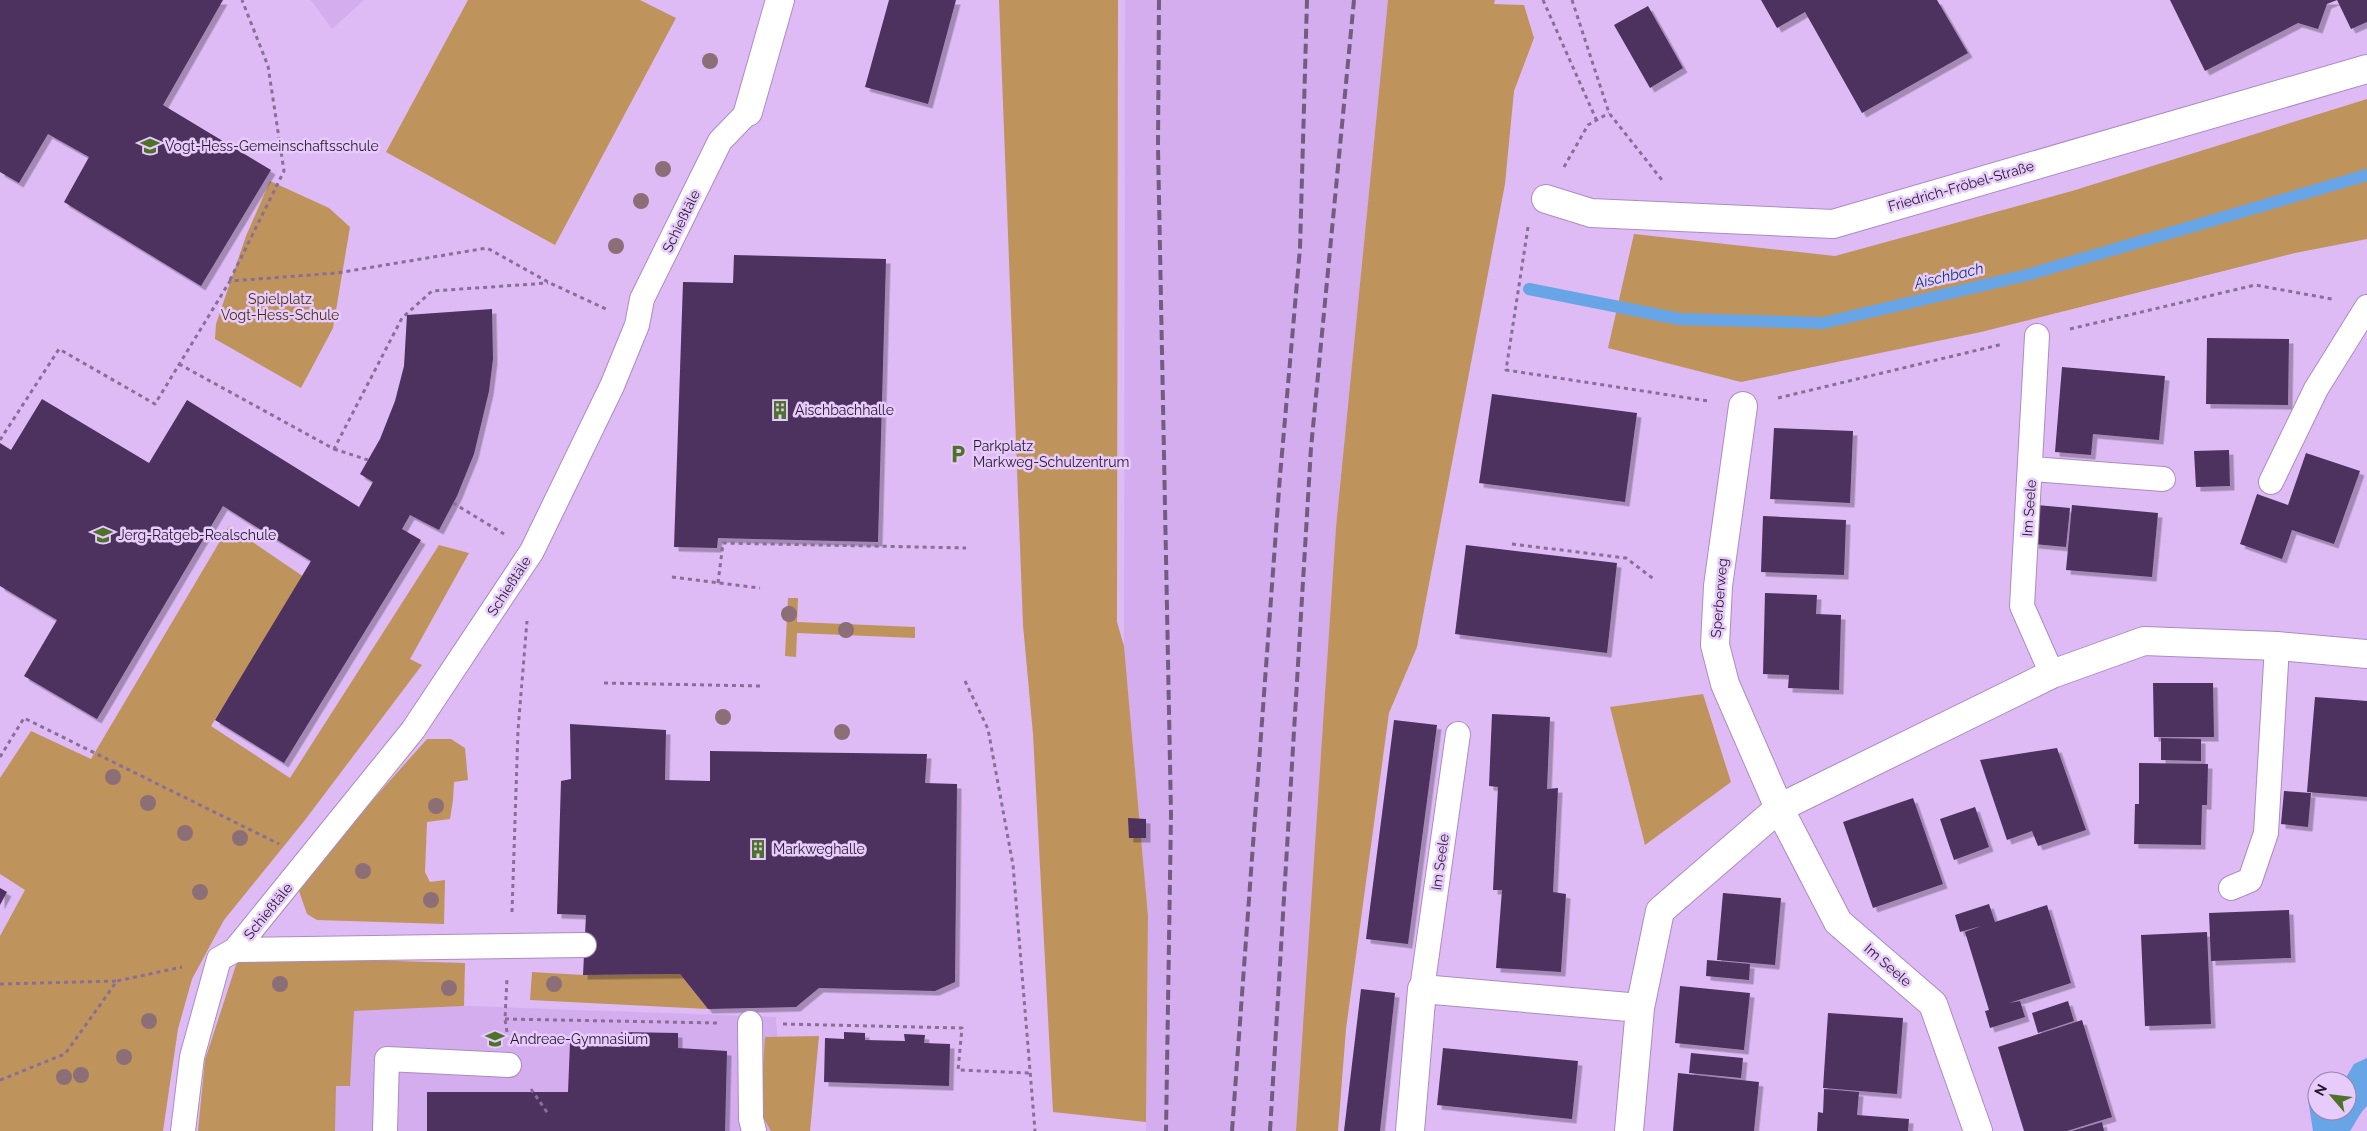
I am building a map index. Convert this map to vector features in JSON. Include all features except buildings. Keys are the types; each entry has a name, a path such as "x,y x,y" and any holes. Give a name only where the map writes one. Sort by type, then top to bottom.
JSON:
{"street":[{"name":"Schießtäle","path":"748,112 780,0"},
{"name":"Friedrich-Fröbel-Straße","path":"1546,199 1590,213 1833,224 2367,69"},
{"name":"Sperberweg","path":"1743,406 1718,586 1715,645 1724,684 1779,808"},
{"path":"1629,1131 1640,1008 1660,911 1779,808 2052,674 2144,641 2277,646 2367,654"},
{"name":"Im Seele","path":"1779,808 1838,922 1933,1004 1978,1131"},
{"path":"1422,989 1640,1008"},
{"name":"Im Seele","path":"1410,1131 1422,989"}],"lane":[{"name":"Schießtäle","path":"183,1131 192,1058 227,955 310,859 413,730 532,551 612,386 637,325 642,299 720,141 748,112"},
{"path":"2271,482 2316,389 2367,307"},
{"name":"Im Seele","path":"2038,336 2032,470 2022,606 2052,674"},
{"path":"2032,470 2162,479"},
{"path":"2231,888 2250,880 2266,834 2277,646"},
{"name":"Im Seele","path":"1422,989 1458,734"},
{"path":"227,955 584,945"},
{"path":"750,1023 751,1119 754,1131"},
{"path":"385,1131 387,1059 509,1065"}],"path":[{"path":"0,440 59,349 155,404 230,281 284,171 268,66 242,0"},
{"path":"1543,0 1596,119"},
{"path":"1572,0 1609,113 1690,217"},
{"path":"1609,113 1588,125 1546,199 1529,217 1506,370 1743,406"},
{"path":"230,281 337,273 487,248 550,283 637,325"},
{"path":"334,449 402,318 432,291 550,283"},
{"path":"179,364 334,449 368,460"},
{"path":"453,503 532,551"},
{"path":"718,583 723,543 966,548"},
{"path":"1512,544 1626,558 1655,580"},
{"path":"672,577 760,588"},
{"path":"514,891 518,730 528,611"},
{"path":"964,681 988,729 1013,865 1035,1131"},
{"path":"604,683 760,686"},
{"path":"0,757 24,718 310,859"},
{"path":"0,984 117,981 227,955"},
{"path":"507,1030 505,1019 508,970"},
{"path":"0,1080 65,1054 117,981"},
{"path":"505,1019 606,1022"},
{"path":"962,1028 958,1070 1029,1073"},
{"path":"532,1090 550,1115"}],"shaded area":[{"path":"311,0 364,0 332,29"},
{"path":"1125,0 1388,0 1336,527 1296,1131 1146,1131 1148,916 1124,646"},
{"name":"Andreae-Gymnasium","path":"237,962 355,1011 469,1006 776,1017 784,1131 198,1131 205,1060"}],"green space":[{"path":"468,0 640,0 676,18 555,245 386,152"},
{"path":"999,0 1118,0 1117,622 1124,646 1148,916 1146,1122 1053,1112 1033,734 1023,625"},
{"path":"1388,0 1495,0 1494,4 1524,5 1534,38 1514,91 1505,184 1417,647 1389,713 1346,1029 1338,1131 1296,1131 1336,527"},
{"path":"2367,99 2367,239 2295,253 1981,332 1741,382 1608,348 1634,234 1835,256 2072,191"},
{"name":"Spielplatz Vogt-Hess-Schule","path":"270,181 329,208 350,227 333,328 301,388 215,339 216,324 246,236"},
{"path":"229,526 304,577 211,726 290,778 439,545 469,553 410,659 422,665 305,820 224,920 192,979 178,1029 163,1131 0,1131 0,936 25,890 0,874 0,778 31,731 91,759"},
{"path":"788,598 798,598 797,622 915,627 915,638 797,633 796,657 785,656"},
{"path":"1703,694 1731,782 1645,845 1610,707"},
{"path":"427,739 451,739 465,748 468,780 454,782 450,819 427,822 425,872 430,882 445,880 444,924 317,920 307,914 297,885"},
{"path":"362,960 465,963 464,1006 354,1011 350,1086 336,1086 335,1131 198,1131 205,1060 237,962"},
{"path":"532,972 583,975 680,974 708,1009 530,1000"},
{"path":"819,1036 810,1131 771,1131 760,1112 765,1037"}],"water":[{"path":"2367,1058 2367,1106 2357,1120 2357,1071 2350,1071 2354,1064"},
{"path":"2311,1121 2356,1121 2350,1131 2313,1131"}],"waterway":[{"name":"Aischbach","path":"1529,289 1679,319 1823,323 2027,275 2367,175"}],"railway":[{"path":"1159,0 1158,147 1171,814 1166,1131"},
{"path":"1232,1131 1280,476 1300,248 1307,0"},
{"path":"1270,1131 1311,448 1354,0"}],"place":[{"name":"Vogt-Hess-Gemeinschaftsschule","path":"150,146"},
{"name":"Aischbachhalle","path":"780,410"},
{"name":"Parkplatz Markweg-Schulzentrum","path":"958,454"},
{"name":"Jerg-Ratgeb-Realschule","path":"103,535"},
{"name":"Markweghalle","path":"758,849"},
{"name":"Andreae-Gymnasium","path":"495,1039"}]}
